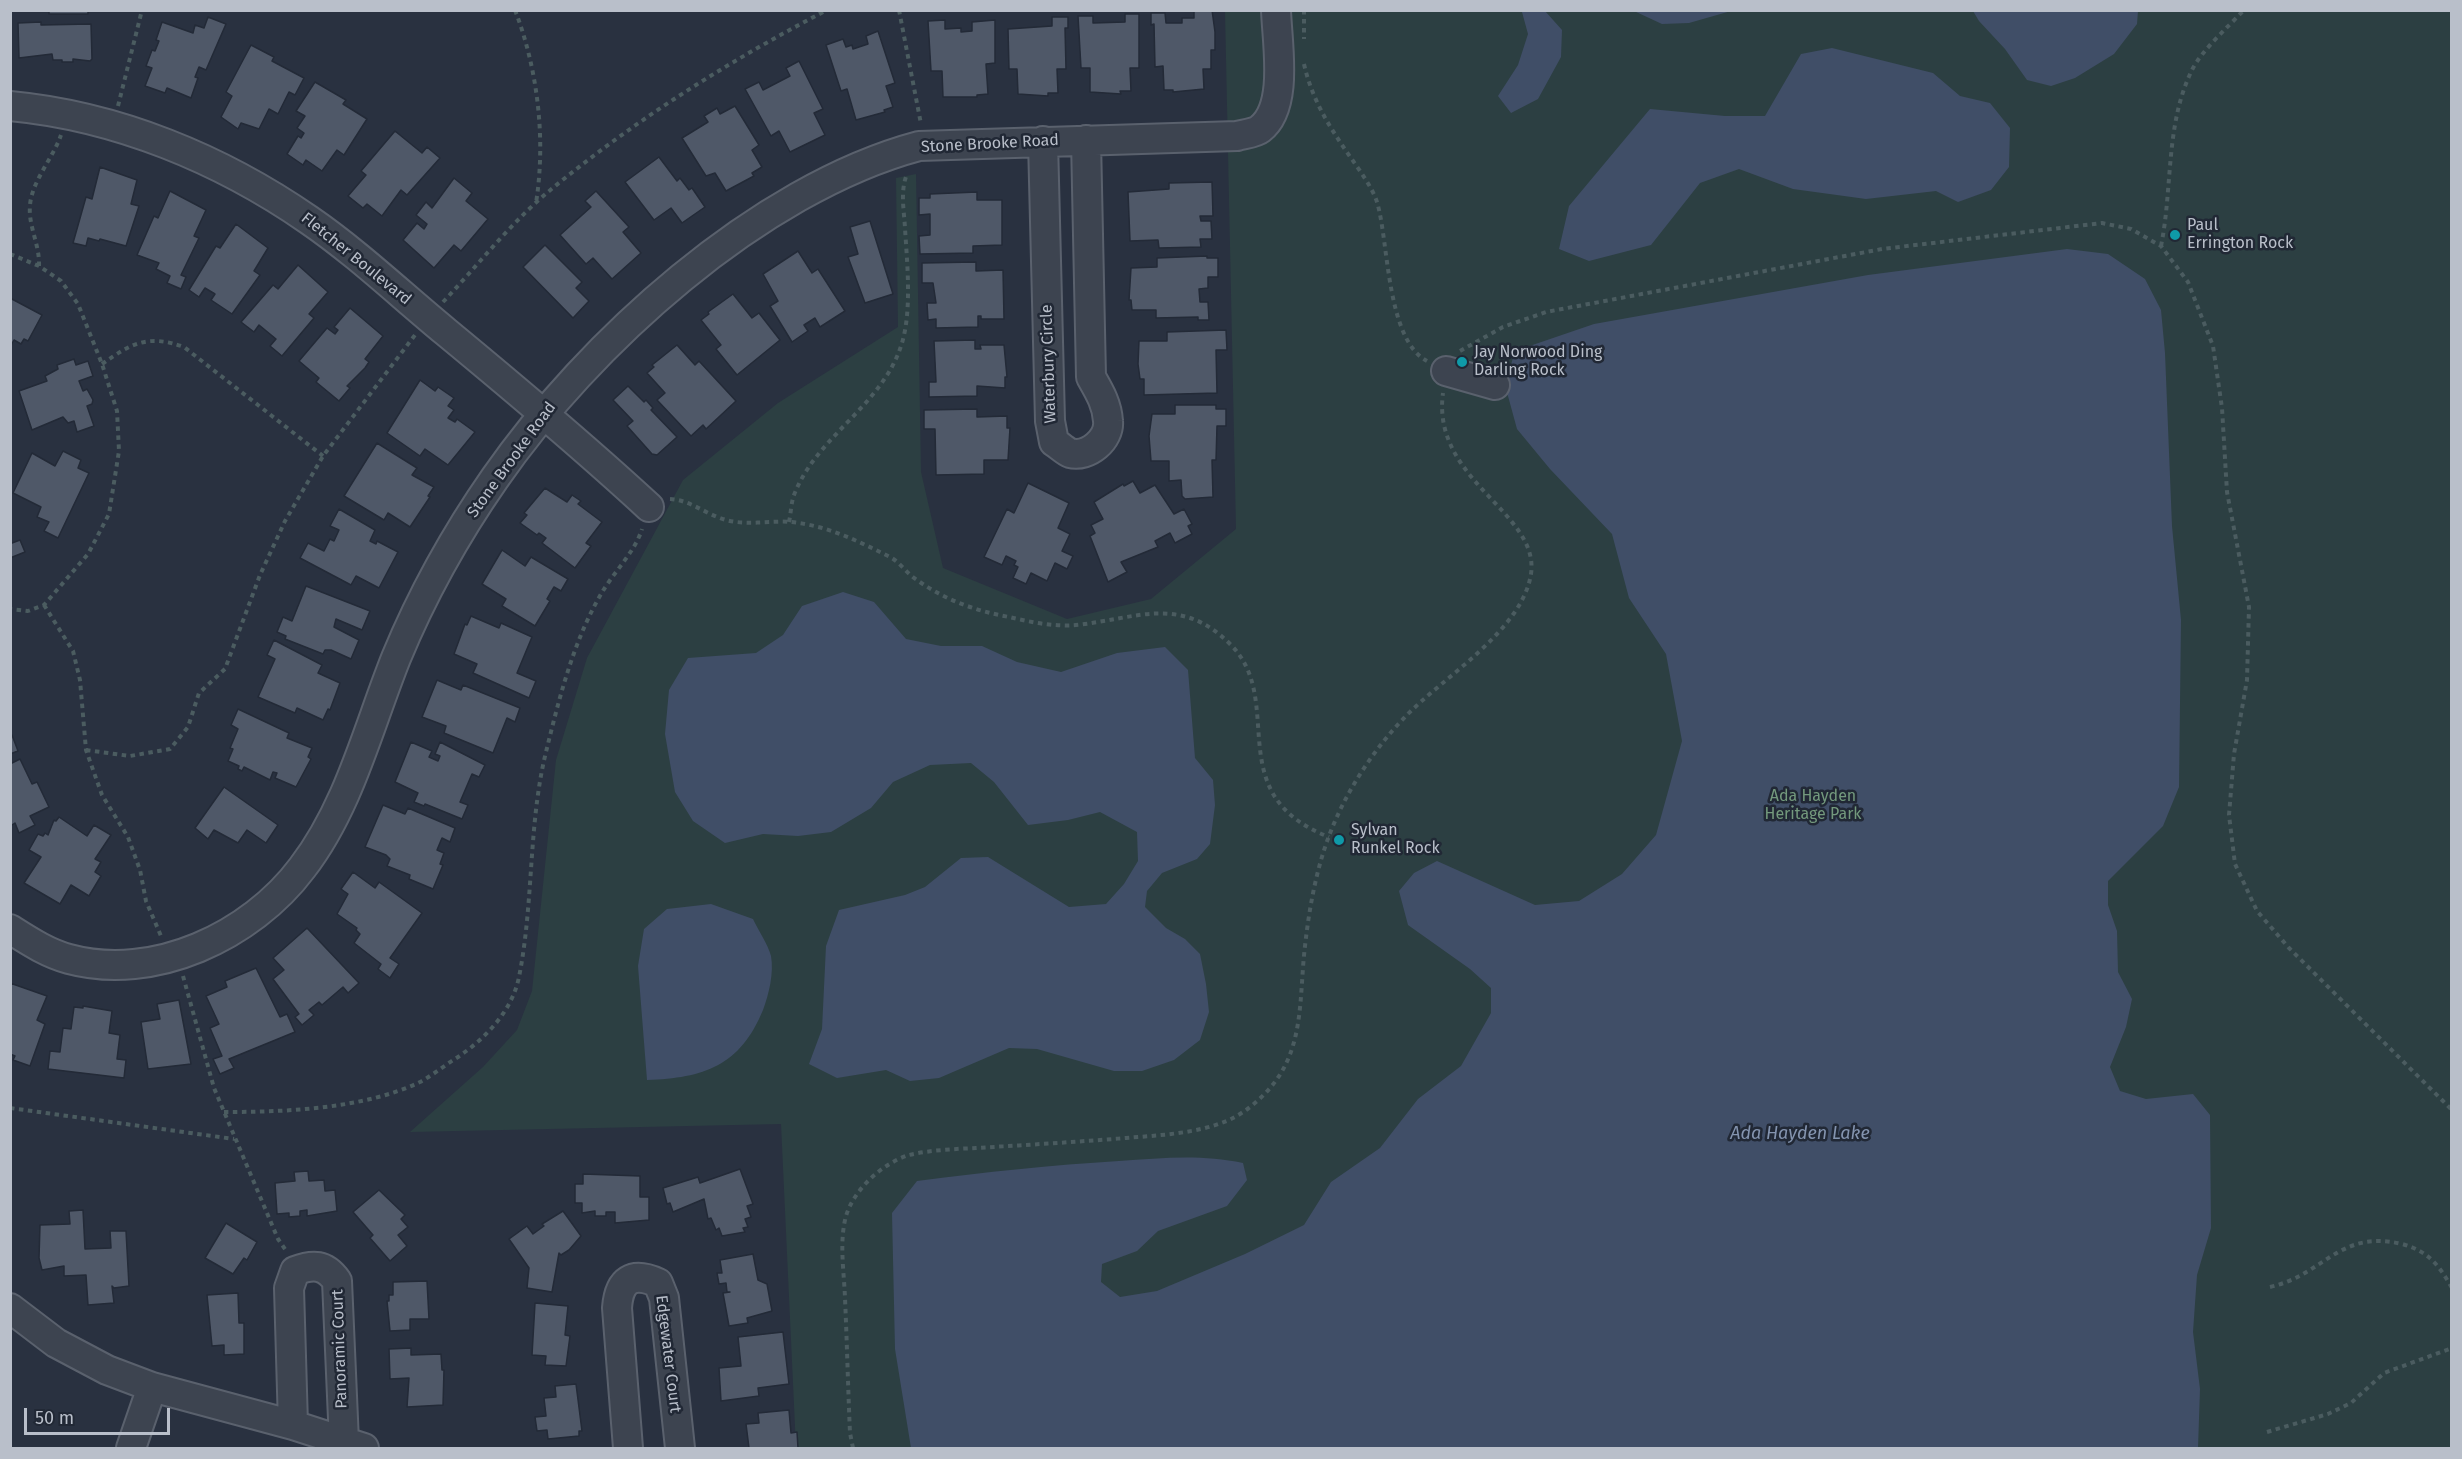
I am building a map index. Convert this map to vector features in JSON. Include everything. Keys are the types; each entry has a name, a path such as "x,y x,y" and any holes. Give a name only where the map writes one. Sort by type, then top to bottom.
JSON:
{"street":[{"name":"Stone Brooke Road","path":"10,929 37,946 68,958 95,964 124,965 153,961 212,942 242,925 271,902 303,868 335,815 398,654 441,566 493,480 543,412 604,349 722,247 782,206 840,175 888,154 919,146 1237,136 1259,130 1272,114 1279,93 1276,10"},
{"name":"Fletcher Boulevard","path":"10,105 114,126 198,157 256,187 309,220 543,412 648,507"},
{"name":"Waterbury Circle","path":"1043,141 1050,421 1054,442 1070,453 1086,452 1102,442 1109,424 1104,400 1091,377 1086,140"},
{"path":"1446,371 1495,385"},
{"name":"Panoramic Court","path":"293,1425 289,1288 295,1271 313,1264 330,1270 337,1281 354,1445"},
{"name":"Edgewater Court","path":"628,1449 618,1290 627,1281 644,1277 658,1283 664,1298 680,1449"},
{"path":"10,1308 57,1343 107,1370 152,1387 293,1425 354,1445"},
{"path":"131,1449 152,1387"}],"path":[{"path":"114,126 142,10"},
{"path":"515,10 523,31 535,87 541,149 536,204"},
{"path":"86,750 130,756 170,749 188,727 199,693 225,669 260,575 285,521 323,456 428,318 536,204 553,188 663,107 729,64 827,10"},
{"path":"789,522 793,496 808,467 866,405 886,378 903,342 908,295 903,188 922,132 899,10"},
{"path":"1304,10 1304,42"},
{"path":"2161,246 2166,221 2176,117 2193,68 2244,10"},
{"path":"1304,62 1309,87 1318,108 1376,199 1383,226 1389,286 1407,337 1420,357 1446,371"},
{"path":"39,266 40,251 32,231 30,204 57,146 68,115"},
{"path":"853,1449 850,1433 842,1246 846,1214 863,1186 887,1165 909,1155 956,1149 1168,1134 1204,1128 1231,1119 1249,1107 1267,1092 1286,1069 1298,1034 1305,946 1314,892 1329,837 1355,784 1382,742 1406,715 1480,652 1526,597 1532,568 1526,540 1499,507 1464,471 1451,450 1444,424 1442,399 1446,371 1463,347 1503,327 1546,312 1882,249 2102,223 2132,229 2161,246 2188,282 2213,346 2222,408 2227,492 2249,607 2247,680 2235,754 2229,814 2235,864 2257,911 2289,948 2451,1110"},
{"path":"10,254 39,266 61,281 78,304 102,364 117,411 118,452 109,514 88,554 44,605 28,611 10,609"},
{"path":"102,364 139,341 167,341 184,347 323,456"},
{"path":"224,1112 276,1112 331,1105 376,1096 419,1082 482,1041 510,1004 519,979 526,934 536,805 546,753 569,666 600,595 641,534 648,507 661,499 676,499 701,508 721,519 751,523 789,522 834,531 893,559 916,579 947,599 981,611 1043,623 1073,625 1151,612 1180,614 1207,626 1231,644 1246,668 1255,698 1260,761 1271,789 1286,813 1305,828 1329,837"},
{"path":"10,1108 235,1139"},
{"path":"2270,1287 2287,1283 2307,1273 2329,1256 2354,1243 2375,1240 2414,1247 2429,1255 2443,1271 2451,1288"},
{"path":"2267,1432 2351,1403 2384,1373 2451,1348"}],"green space":[{"name":"Ada Hayden Heritage Park","path":"1225,11 2451,11 2451,1448 796,1448 781,1124 410,1132 483,1067 517,1030 532,991 556,760 587,658 683,480 778,403 898,327 896,178 916,174 921,472 943,568 1067,619 1151,599 1236,529"}],"water":[{"path":"1523,11 1545,11 1562,30 1561,57 1538,99 1511,113 1498,96 1518,65 1528,34"},
{"path":"1634,11 1731,11 1689,23 1662,24"},
{"path":"1973,11 2138,11 2137,24 2114,54 2075,78 2051,86 2027,80"},
{"path":"1832,48 1933,73 1960,96 1990,103 2010,128 2009,167 1991,190 1958,202 1936,191 1866,199 1793,189 1739,169 1700,183 1651,245 1589,261 1559,249 1569,206 1650,109 1725,116 1765,116 1801,54"},
{"name":"Ada Hayden Lake","path":"2067,249 2108,254 2145,279 2161,310 2165,353 2172,526 2181,620 2179,787 2163,826 2108,881 2108,905 2117,931 2118,972 2132,999 2126,1027 2110,1067 2120,1091 2146,1099 2193,1094 2210,1115 2211,1228 2197,1275 2193,1332 2200,1389 2198,1448 911,1448 895,1349 892,1213 917,1181 1044,1167 1151,1159 1197,1158 1243,1163 1247,1180 1227,1206 1158,1231 1137,1251 1102,1264 1101,1282 1120,1297 1157,1291 1245,1254 1304,1225 1331,1182 1380,1148 1418,1099 1461,1066 1491,1013 1491,988 1470,969 1408,925 1399,891 1414,873 1437,861 1535,905 1579,901 1622,874 1656,835 1682,741 1666,654 1629,598 1612,534 1550,469 1517,429 1505,385 1515,351 1594,324 1868,275"},
{"path":"843,592 874,602 906,639 941,646 982,646 1017,662 1061,672 1117,653 1165,647 1188,670 1195,758 1213,780 1215,805 1210,844 1197,859 1162,873 1147,891 1145,907 1166,928 1185,939 1200,954 1206,984 1209,1012 1200,1040 1174,1060 1142,1071 1114,1071 1037,1049 1009,1048 939,1078 910,1081 886,1070 837,1078 809,1064 822,1029 826,946 839,910 905,895 925,887 961,858 988,857 1069,907 1106,904 1124,884 1138,861 1137,832 1100,812 1068,820 1028,825 994,782 971,763 930,765 893,782 871,808 831,832 798,836 763,834 725,843 693,821 675,792 665,734 669,690 688,658 756,653 783,635 802,606"},
{"path":"711,904 753,919 765,942 771,956 772,969 763,1010 754,1029 743,1044 718,1065 686,1076 647,1080 638,966 644,929 667,909"}],"building":[{"path":"49,10 88,10 88,14 49,14"},
{"path":"1194,10 1212,10 1215,32 1215,50 1211,50 1211,69 1203,69 1204,89 1173,92 1173,90 1164,90 1163,66 1155,67 1154,24 1151,25 1151,13 1165,13 1166,23 1182,23 1182,18 1194,18"},
{"path":"1125,14 1139,14 1139,68 1130,68 1131,91 1120,91 1121,94 1090,92 1090,68 1081,68 1078,16 1093,16 1093,23 1125,22"},
{"path":"208,17 226,24 206,70 199,67 191,98 167,88 165,93 145,86 152,68 146,66 152,50 155,51 159,41 156,40 162,22 193,33 195,25 204,28"},
{"path":"1052,17 1068,17 1068,28 1065,28 1066,69 1057,69 1058,93 1048,93 1048,96 1018,94 1017,69 1009,69 1008,29 1052,26"},
{"path":"945,20 945,29 961,28 961,32 972,31 972,22 995,20 995,63 986,64 988,94 977,95 977,97 943,97 942,71 931,71 928,21"},
{"path":"41,22 41,25 91,24 92,59 90,61 73,59 73,62 62,62 62,60 53,60 52,54 19,58 18,23"},
{"path":"878,31 895,83 886,86 893,107 884,110 885,112 856,120 847,89 841,91 826,45 843,39 846,47 852,45 853,49 868,44 866,36"},
{"path":"251,45 274,57 272,61 304,78 295,95 289,92 278,114 269,109 259,129 241,123 238,129 221,117 232,96 226,92"},
{"path":"799,61 823,109 814,113 825,135 790,152 779,131 771,136 745,89 759,82 763,90 790,76 786,68"},
{"path":"315,82 346,100 343,104 367,119 344,155 337,150 322,171 306,160 303,165 287,154 298,136 301,138 304,133 297,128 305,116 296,111"},
{"path":"735,106 759,145 752,150 762,167 752,173 754,176 726,191 715,173 706,176 682,138 708,122 704,116 717,108 720,114"},
{"path":"395,131 422,153 427,147 440,158 407,195 401,190 382,216 367,204 363,208 348,196 366,175 361,171"},
{"path":"659,157 677,181 680,178 689,190 692,188 705,207 682,223 671,208 654,220 625,182"},
{"path":"100,167 137,180 131,204 139,206 126,246 88,238 86,246 73,243 86,197 92,199"},
{"path":"454,178 472,193 466,201 488,219 461,251 454,245 434,268 403,240 417,223 424,229 427,224 416,215 426,202 432,208"},
{"path":"1212,182 1213,216 1200,216 1201,221 1211,221 1212,239 1200,239 1201,247 1159,248 1158,240 1130,241 1128,192 1169,189 1169,183"},
{"path":"170,191 206,210 194,236 199,238 181,275 186,277 181,289 167,283 170,276 156,269 159,263 137,255 154,216 158,218"},
{"path":"596,191 629,227 623,232 641,253 612,279 593,258 586,264 560,235 591,207 585,201"},
{"path":"977,192 977,200 1002,200 1002,245 973,246 973,253 920,254 919,236 930,235 930,214 919,215 919,198 930,198 930,194"},
{"path":"870,221 893,294 865,303 848,257 858,254 850,227"},
{"path":"236,224 268,248 254,271 260,275 232,314 211,300 215,294 205,288 199,297 189,290 216,246 220,248"},
{"path":"545,245 582,282 576,288 589,301 573,318 523,267"},
{"path":"798,251 812,273 818,269 845,311 820,327 815,318 804,325 808,331 792,342 770,306 778,301 763,274"},
{"path":"1207,256 1207,258 1218,258 1218,277 1208,277 1208,288 1199,289 1200,302 1208,302 1209,320 1198,320 1198,317 1156,318 1156,310 1132,310 1131,300 1129,300 1131,268 1157,267 1157,258"},
{"path":"976,262 976,271 1003,270 1004,319 981,319 981,316 978,316 978,327 936,328 936,319 928,320 927,303 936,303 933,283 922,283 922,263"},
{"path":"298,265 328,292 309,314 314,318 282,356 270,346 276,339 259,325 254,332 241,322 273,285 278,289"},
{"path":"733,294 752,318 759,313 780,340 737,375 716,349 721,345 701,320"},
{"path":"10,298 42,315 28,341 24,339 21,344 14,340 10,347"},
{"path":"350,308 383,336 365,359 369,362 365,368 347,386 350,388 339,401 316,382 319,378 299,361 327,328 335,334 338,330 334,327"},
{"path":"1226,330 1227,350 1216,350 1217,393 1144,395 1144,379 1140,379 1138,364 1139,341 1167,341 1167,332"},
{"path":"975,340 975,349 981,349 980,345 1004,345 1007,377 1005,377 1005,388 977,386 977,396 929,397 929,382 936,382 934,341"},
{"path":"677,345 695,365 699,361 736,401 706,429 703,425 691,436 657,400 665,393 647,373 654,367 652,365"},
{"path":"74,359 76,365 88,361 93,376 79,381 83,391 87,389 93,400 92,404 87,406 94,426 77,432 74,421 68,423 63,417 32,430 19,391 47,381 45,376 58,369 57,365"},
{"path":"420,380 435,391 438,387 454,398 448,406 454,410 448,418 455,422 457,419 475,432 448,465 425,449 420,456 387,433"},
{"path":"628,386 644,402 646,400 653,408 651,410 677,437 657,455 652,454 627,426 633,421 613,400"},
{"path":"1175,405 1216,405 1216,409 1226,409 1226,426 1217,426 1216,460 1212,460 1213,497 1185,499 1182,496 1181,480 1169,481 1169,461 1151,461 1149,436 1152,414 1175,414"},
{"path":"977,409 977,417 1007,416 1007,428 1010,428 1008,460 984,460 984,474 936,475 935,429 924,429 924,410"},
{"path":"377,443 417,468 412,475 434,487 410,527 388,513 384,520 344,496"},
{"path":"63,451 81,460 78,468 89,473 58,538 44,531 49,522 37,517 41,507 13,493 32,453 55,466"},
{"path":"1133,481 1140,493 1155,485 1174,514 1184,509 1192,524 1188,526 1192,534 1175,543 1170,533 1155,541 1158,547 1121,562 1127,572 1108,582 1090,536 1095,533 1091,525 1103,519 1094,502 1123,484 1124,486"},
{"path":"1028,483 1069,503 1058,528 1070,534 1062,551 1073,556 1067,569 1055,563 1047,581 1031,573 1026,584 1013,578 1018,567 1014,565 1016,561 1006,556 1002,565 984,557 1007,509 1014,513"},
{"path":"545,488 567,502 572,495 581,501 578,504 602,522 586,543 591,546 575,568 542,543 546,538 539,533 537,535 520,523 527,515 524,513"},
{"path":"339,509 375,530 370,541 376,544 377,541 398,552 379,588 356,576 351,585 300,558 308,543 324,551 330,539 334,541 339,530 330,526"},
{"path":"10,539 12,543 20,540 25,552 10,558"},
{"path":"502,550 525,566 531,557 568,579 561,591 554,587 547,599 550,601 535,626 502,606 506,599 482,584"},
{"path":"306,586 370,611 362,630 336,619 334,627 359,640 351,659 331,650 325,650 323,654 285,639 286,636 277,632 283,617 292,621"},
{"path":"471,616 499,628 501,623 532,637 517,673 536,681 529,698 473,673 477,664 454,654 465,624 467,625"},
{"path":"274,640 322,665 318,673 340,683 330,710 328,709 323,720 297,708 295,713 258,697 275,659 267,655"},
{"path":"437,680 461,690 463,685 520,708 515,722 507,718 493,753 444,733 446,726 422,717"},
{"path":"238,709 289,733 287,738 312,748 308,757 311,759 296,787 275,778 277,773 273,772 270,780 244,767 242,771 238,769 239,766 228,761 233,749 230,748 238,729 231,725"},
{"path":"12,735 18,751 10,754 10,736"},
{"path":"411,742 432,751 429,757 438,761 440,756 435,754 440,742 485,765 479,777 472,774 460,802 468,805 462,819 414,802 418,793 395,782"},
{"path":"20,759 32,784 37,782 49,807 30,816 35,825 19,833 15,823 12,825 10,822 10,764"},
{"path":"224,787 278,825 266,843 247,830 238,843 214,830 208,839 195,828"},
{"path":"383,805 405,814 408,808 455,828 450,842 442,838 437,850 444,853 440,864 443,865 433,889 409,879 410,875 387,866 390,859 386,855 365,847"},
{"path":"59,817 87,836 94,825 111,835 95,859 101,862 95,872 101,876 89,896 71,885 60,904 24,883 41,857 29,850 38,834 48,835 54,820 56,821"},
{"path":"353,872 375,888 379,882 422,913 390,958 399,964 390,978 378,969 381,964 354,943 360,934 357,928 337,914 348,894 341,889"},
{"path":"307,928 359,983 348,993 343,987 322,1005 319,1002 309,1010 314,1015 302,1025 295,1017 299,1014 273,979 284,970 273,958"},
{"path":"256,968 280,1017 287,1014 295,1032 229,1059 234,1068 220,1074 213,1059 222,1056 210,1028 219,1024 206,996 227,987 225,981"},
{"path":"10,983 47,996 37,1020 45,1024 30,1066 13,1060 15,1056 10,1054"},
{"path":"179,1000 191,1064 148,1069 141,1022 160,1019 157,1004"},
{"path":"83,1006 112,1011 109,1033 120,1035 117,1059 126,1060 124,1078 48,1069 50,1051 60,1052 63,1028 71,1029 74,1007 83,1008"},
{"path":"740,1169 753,1204 747,1206 751,1217 745,1219 748,1227 743,1228 745,1232 722,1236 719,1228 716,1230 711,1218 708,1219 704,1199 673,1212 670,1203 667,1204 663,1188 698,1177 700,1183"},
{"path":"308,1171 309,1181 324,1180 325,1191 335,1190 337,1211 307,1216 307,1210 300,1211 300,1216 289,1217 289,1213 277,1214 275,1183 295,1181 294,1172"},
{"path":"583,1174 640,1176 640,1197 649,1197 649,1220 615,1223 615,1212 606,1212 606,1216 595,1216 595,1211 582,1213 582,1203 575,1203 575,1184 583,1184"},
{"path":"379,1190 405,1215 401,1219 408,1227 398,1235 407,1246 390,1261 370,1238 373,1235 353,1212"},
{"path":"83,1210 85,1249 111,1248 110,1231 126,1231 129,1286 114,1288 112,1286 114,1303 88,1305 86,1275 64,1276 64,1266 42,1270 39,1258 40,1225 70,1224 69,1211"},
{"path":"563,1211 581,1236 569,1250 561,1255 559,1253 552,1292 527,1288 529,1268 509,1239 527,1226 533,1234 544,1226 542,1224"},
{"path":"226,1223 257,1242 247,1260 244,1258 233,1274 205,1258"},
{"path":"753,1254 758,1280 767,1284 772,1311 747,1318 748,1323 729,1326 723,1293 730,1292 727,1292 726,1283 719,1284 717,1273 722,1273 720,1260"},
{"path":"427,1281 429,1319 410,1319 410,1330 390,1331 387,1301 389,1301 389,1295 393,1295 393,1282"},
{"path":"238,1293 239,1323 244,1323 244,1354 224,1355 224,1345 212,1346 207,1295"},
{"path":"535,1303 568,1306 565,1335 570,1336 566,1366 545,1365 546,1356 532,1355"},
{"path":"783,1332 789,1384 758,1388 759,1396 721,1401 719,1368 741,1366 738,1337"},
{"path":"411,1348 411,1355 441,1354 442,1370 444,1370 443,1405 407,1407 409,1378 390,1379 389,1349"},
{"path":"576,1384 582,1431 579,1431 579,1436 548,1439 547,1430 537,1431 535,1417 546,1416 544,1398 556,1397 555,1386"},
{"path":"789,1410 791,1433 797,1432 798,1448 749,1448 746,1424 759,1423 758,1413"}],"place":[{"name":"Paul Errington Rock","path":"2175,235"},
{"name":"Jay Norwood Ding Darling Rock","path":"1462,362"},
{"name":"Sylvan Runkel Rock","path":"1339,840"}]}
